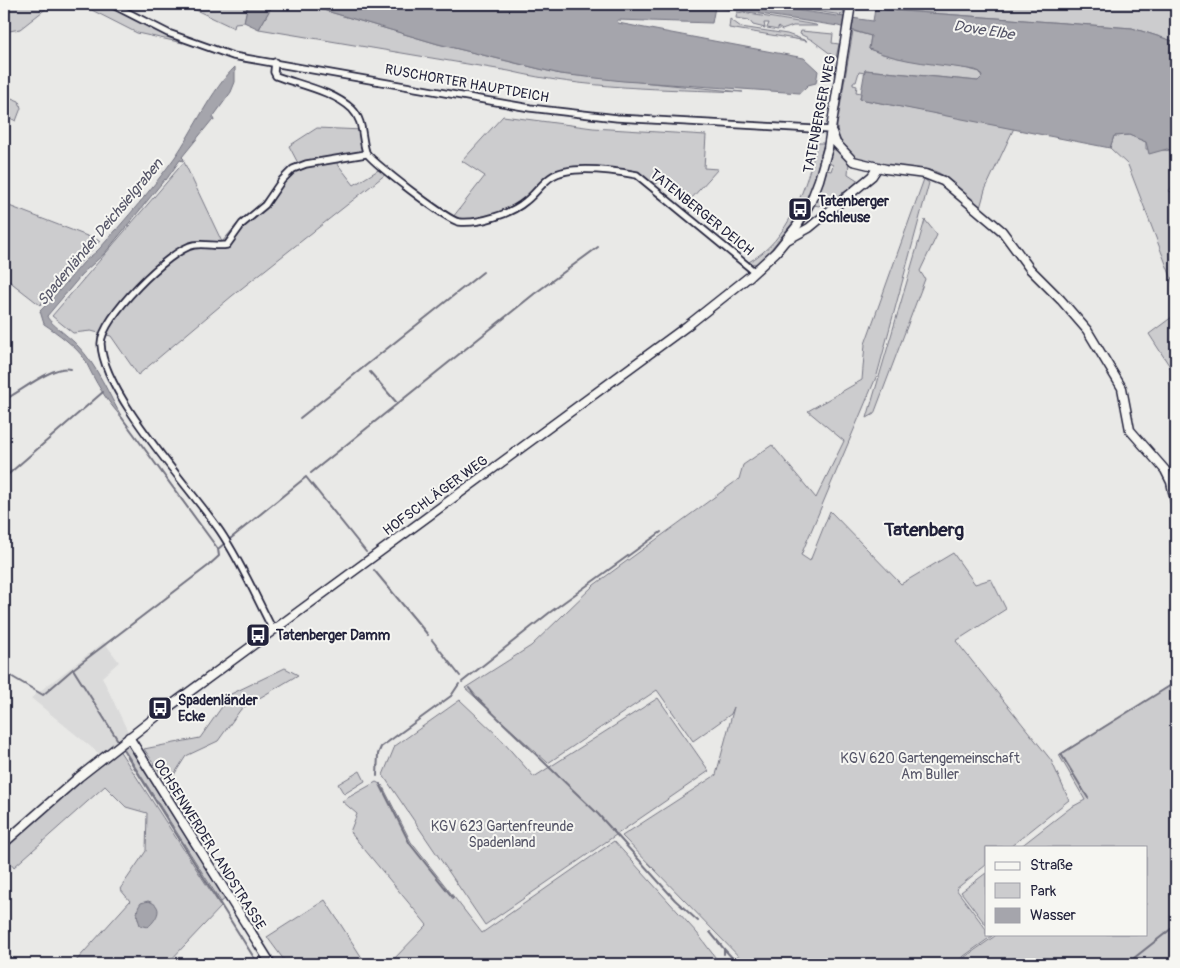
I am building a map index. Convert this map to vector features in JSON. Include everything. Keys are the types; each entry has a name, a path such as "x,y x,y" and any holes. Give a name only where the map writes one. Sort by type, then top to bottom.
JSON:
{"street":[{"name":"RUSCHORTER HAUPTDEICH","path":"111,4 168,33 234,56 575,115 831,130"},
{"name":"TATENBERGER WEG","path":"755,272 797,226 816,190 828,148 851,4"},
{"path":"273,630 224,537 123,400 107,370 101,344 103,331 113,314 144,280 173,257 193,245 227,245 242,224 265,205 282,180 293,169 306,164 366,154 361,124 353,110 340,100 276,76 274,72 275,62"},
{"path":"831,130 836,143 847,156 861,164 925,174 943,181 1002,231 1030,269 1063,302 1095,343 1122,388 1130,430 1165,470 1171,482 1176,506"},
{"name":"TATENBERGER DEICH","path":"366,154 438,213 457,222 476,221 510,212 525,202 551,177 567,171 617,171 637,175 755,272"},
{"path":"785,241 808,228 872,176 878,167"},
{"name":"HOFSCHLÄGER WEG","path":"4,843 123,742 679,332 755,272"},
{"name":"OCHSENWERDER LANDSTRASSE","path":"123,742 270,964"}],"shaded area":[{"path":"104,642 119,662 102,677 128,732 102,756 31,698"}],"green space":[{"path":"4,4 52,4 20,29 4,32"},
{"path":"80,4 102,4 183,43 137,33"},
{"path":"183,4 248,4 244,22 235,23 234,28"},
{"path":"273,4 303,4 438,44 560,74 743,92 596,85 538,77 259,29"},
{"path":"765,4 845,4 843,15"},
{"path":"877,4 1164,4 1176,9 1176,42 1132,28 875,9"},
{"path":"737,12 817,26 793,26 782,30 778,27 778,30 767,28 769,23 764,23 765,28 753,25 749,20 736,18"},
{"path":"730,19 741,27 787,34 807,41 729,28"},
{"path":"801,31 833,34 832,43 839,44 836,58 812,40 800,34"},
{"path":"853,31 871,36 869,49 883,54 980,72 982,77 978,81 865,70 865,73 859,72 853,85 857,86 856,92 861,93 860,99 1014,128 985,190 980,208 955,184 936,172 866,161 854,156 845,148 839,138 837,125"},
{"path":"4,95 19,101 21,108 16,121 4,115"},
{"path":"503,116 593,128 706,135 704,168 718,169 691,199 699,213 684,200 688,195 663,176 654,187 638,174 618,170 568,167 549,175 523,200 508,210 476,219 456,220 453,217 485,176 462,161"},
{"path":"317,128 363,130 370,152 336,162 354,185 380,169 386,174 232,296 138,375 111,336 91,331 73,333 52,316 184,162 222,242 238,223 256,209 291,168 299,165 289,146"},
{"path":"1129,135 1146,142 1146,149 1176,152 1176,185 1173,185 1169,191 1176,194 1176,290 1128,165 1110,148 1114,136"},
{"path":"817,143 824,143 813,186 798,216 763,259 756,264 747,263 775,241 785,227 801,194"},
{"path":"832,149 849,162 848,174 859,181 845,194 843,192 833,203 825,199 819,206 814,205 827,170 831,171 833,165 829,163"},
{"name":"KGV 620 Gartengemeinschaft Am Buller","path":"924,179 929,183 877,375 801,555 810,561 830,511 901,584 953,553 975,584 991,579 1006,609 956,641 1051,760 1069,800 1011,846 985,846 985,866 956,889 985,928 985,936 992,936 953,964 746,964 622,836 716,775 734,707 731,714 693,741 657,690 548,763 465,688 531,646 594,585 739,479 743,465 772,445 816,498 844,441 808,411 862,380 865,344"},
{"path":"4,204 100,241 40,305 4,277"},
{"path":"925,220 937,235 920,271 925,279 874,414 867,418"},
{"path":"1176,314 1176,376 1149,334"},
{"path":"285,668 298,675 241,709 218,741 186,756 168,784 144,749 200,738 231,694"},
{"path":"1176,682 1176,964 955,964 995,936 1148,936 1148,846 1021,846 1070,808 1085,800 1059,755"},
{"name":"KGV 623 Gartenfreunde Spadenland","path":"658,698 709,771 485,925 383,775 395,746 460,700 497,735 534,777"},
{"path":"127,744 225,899 221,902 124,749 124,746"},
{"path":"119,750 221,907 167,964 78,964 75,962 130,901 120,889 146,851 147,813 126,807 105,786 14,867 4,854 4,849 50,807"},
{"path":"360,771 365,781 344,794 338,784"},
{"path":"376,782 382,785 411,842 482,933 614,841 697,933 719,964 389,964 427,925 350,832 357,814 342,801"},
{"path":"985,874 985,924 961,892"},
{"path":"325,900 366,964 287,964 267,937"}],"water":[{"path":"248,4 273,4 259,29 244,22"},
{"name":"Dove Elbe","path":"303,4 752,4 873,21 875,9 1132,28 1176,42 1176,152 1167,149 1149,154 1146,142 1129,135 1114,136 1110,148 860,99 865,70 978,81 982,77 980,72 975,70 908,60 882,54 869,49 871,36 838,26 715,7 712,23 617,20 618,23 804,58 818,71 816,83 808,85 800,93 623,81 560,74 438,44"},
{"path":"235,67 235,82 231,92 213,117 214,121 212,120 182,157 183,161 180,160 166,180 105,253 85,271 47,316 51,322 77,345 91,362 123,419 101,391 85,360 66,340 44,324 40,311 85,261 100,248 148,192 182,147 218,87"},
{"path":"148,901 156,906 158,913 148,927 140,925 137,914 141,903"}],"waterway":[{"path":"311,473 534,294 598,247"},
{"path":"300,418 483,272"},
{"path":"4,400 46,375 63,369 71,369"},
{"path":"370,372 397,403"},
{"path":"4,478 103,392"},
{"name":"Spadenländer Deichsielgraben","path":"122,418 218,549"},
{"path":"230,539 306,477 366,552"},
{"path":"462,682 549,613 661,532"},
{"path":"4,672 43,695 73,669 208,566 219,556 218,549 225,543"},
{"path":"374,570 428,635"},
{"path":"432,640 460,676"},
{"path":"73,669 119,742"},
{"path":"1088,798 1061,754 1176,682"},
{"path":"377,776 378,754 381,747 451,696 459,684"},
{"path":"469,688 477,698 598,814 675,900 698,921"},
{"path":"121,746 258,964"},
{"path":"380,784 410,844 453,898"},
{"path":"1134,958 1176,925"},
{"path":"710,932 724,949 724,954"},
{"path":"724,949 738,964"},
{"path":"723,964 724,960"}],"place":[{"name":"Tatenberger Schleuse","path":"800,209"},
{"name":"Tatenberger Damm","path":"258,635"},
{"name":"Spadenländer Ecke","path":"160,708"}],"district":[{"name":"Tatenberg","path":"924,529"}]}
